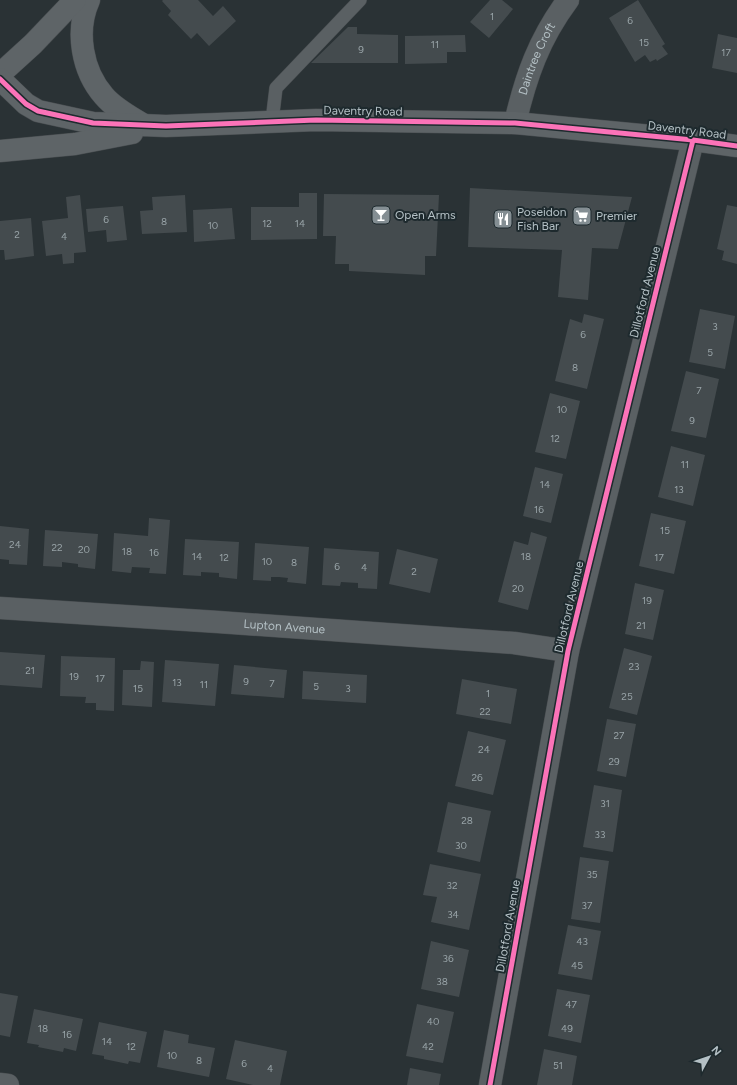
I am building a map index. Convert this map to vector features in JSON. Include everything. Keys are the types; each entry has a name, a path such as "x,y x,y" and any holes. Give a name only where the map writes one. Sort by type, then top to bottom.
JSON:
{"street":[{"path":"0,74 33,44 75,0"},
{"path":"88,0 85,8 82,36 85,62 92,80 105,98 156,126"},
{"name":"Daintree Croft","path":"516,123 528,73 544,38 568,0"},
{"name":"Daventry Road","path":"0,79 26,104 38,111 92,123 156,126 272,121 363,120 516,123 693,140 737,146"},
{"path":"0,151 75,144 156,126"},
{"name":"Dillotford Avenue","path":"490,1085 568,651 693,140"},
{"name":"Lupton Avenue","path":"0,608 514,643 568,651"},
{"path":"0,1084 8,1085"}],"lane":[{"path":"272,121 276,88 360,0"}],"building":[{"path":"198,0 213,16 223,6 236,21 209,46 197,33 191,39 168,15 171,11 162,1"},
{"path":"490,0 502,0 513,9 489,38 470,22"},
{"path":"638,0 665,44 662,46 668,54 657,61 656,59 650,62 645,55 635,62 609,18"},
{"path":"348,27 357,27 357,34 398,35 398,63 311,63"},
{"path":"718,34 737,38 737,73 712,68"},
{"path":"465,35 466,52 447,52 447,63 405,64 405,36"},
{"path":"470,188 632,197 618,249 592,248 588,300 558,297 562,250 468,247"},
{"path":"299,193 317,193 317,239 251,240 251,207 299,207"},
{"name":"Open Arms","path":"324,194 439,195 436,256 425,256 425,275 349,271 349,264 335,264 336,236 323,236"},
{"path":"80,195 86,252 74,253 74,263 63,264 62,254 46,256 42,221 68,218 66,197"},
{"path":"185,195 187,232 142,234 140,211 153,210 152,197"},
{"path":"727,205 737,207 737,264 722,260 724,251 717,249"},
{"path":"123,206 127,240 107,242 106,230 88,232 86,209"},
{"path":"232,208 235,239 194,242 193,210"},
{"path":"31,218 34,256 5,260 4,250 0,250 0,221"},
{"path":"700,309 735,316 725,369 689,362"},
{"path":"584,314 604,319 587,389 555,381 570,319 582,323"},
{"path":"686,371 719,379 706,438 671,431"},
{"path":"550,393 580,401 566,459 535,452"},
{"path":"671,446 705,455 693,506 658,497"},
{"path":"535,467 563,474 551,523 523,516"},
{"path":"651,513 686,521 674,574 639,566"},
{"path":"149,518 170,520 166,574 149,573 150,568 132,567 131,573 112,571 114,533 148,536"},
{"path":"0,526 29,529 27,565 9,564 9,560 0,559"},
{"path":"45,530 98,534 95,569 78,567 78,564 62,562 62,567 43,566"},
{"path":"531,532 547,537 528,610 498,602 514,541 528,545"},
{"path":"185,539 239,542 237,579 219,577 219,573 201,572 201,576 183,575"},
{"path":"255,543 309,547 306,584 287,582 288,578 279,577 271,577 271,581 253,580"},
{"path":"324,548 379,552 377,589 358,588 358,583 341,582 340,586 322,585"},
{"path":"397,549 438,559 430,593 389,584"},
{"path":"635,583 664,590 653,640 625,634"},
{"path":"624,648 652,656 637,715 609,708"},
{"path":"0,652 45,655 42,688 0,685"},
{"path":"61,656 115,658 114,711 96,710 96,703 85,703 86,697 60,696"},
{"path":"165,660 219,664 215,706 162,702"},
{"path":"141,661 154,662 152,707 122,705 123,670 140,670"},
{"path":"234,665 287,670 284,698 231,694"},
{"path":"303,671 367,675 366,703 302,699"},
{"path":"462,679 517,689 511,724 456,714"},
{"path":"607,719 636,724 626,777 597,771"},
{"path":"468,731 506,740 493,795 455,786"},
{"path":"594,785 622,790 613,852 583,847"},
{"path":"448,802 491,811 480,862 437,852"},
{"path":"580,857 609,861 600,923 571,919"},
{"path":"430,864 481,874 469,930 431,922 437,897 423,895"},
{"path":"568,925 601,931 592,980 558,974"},
{"path":"431,941 469,950 459,997 421,989"},
{"path":"557,989 590,995 581,1043 548,1036"},
{"path":"0,993 18,996 10,1037 0,1035"},
{"path":"417,1004 454,1012 443,1063 406,1056"},
{"path":"34,1009 83,1019 76,1051 64,1048 63,1052 38,1047 39,1045 27,1043"},
{"path":"99,1022 147,1032 140,1063 129,1061 128,1064 104,1059 104,1056 92,1054"},
{"path":"164,1030 189,1035 188,1043 215,1048 209,1077 157,1067"},
{"path":"235,1040 287,1051 280,1085 253,1085 226,1079"},
{"path":"544,1049 577,1056 572,1085 537,1085"},
{"path":"410,1068 441,1074 439,1085 407,1085"}],"cycle path":[{"path":"0,79 26,104 38,111 93,123 166,126 316,120 515,123 693,140 737,146"},
{"path":"490,1085 568,651 693,140"}],"place":[{"name":"Open Arms","path":"381,215"},
{"name":"Premier","path":"582,216"},
{"name":"Poseidon Fish Bar","path":"503,219"}]}
